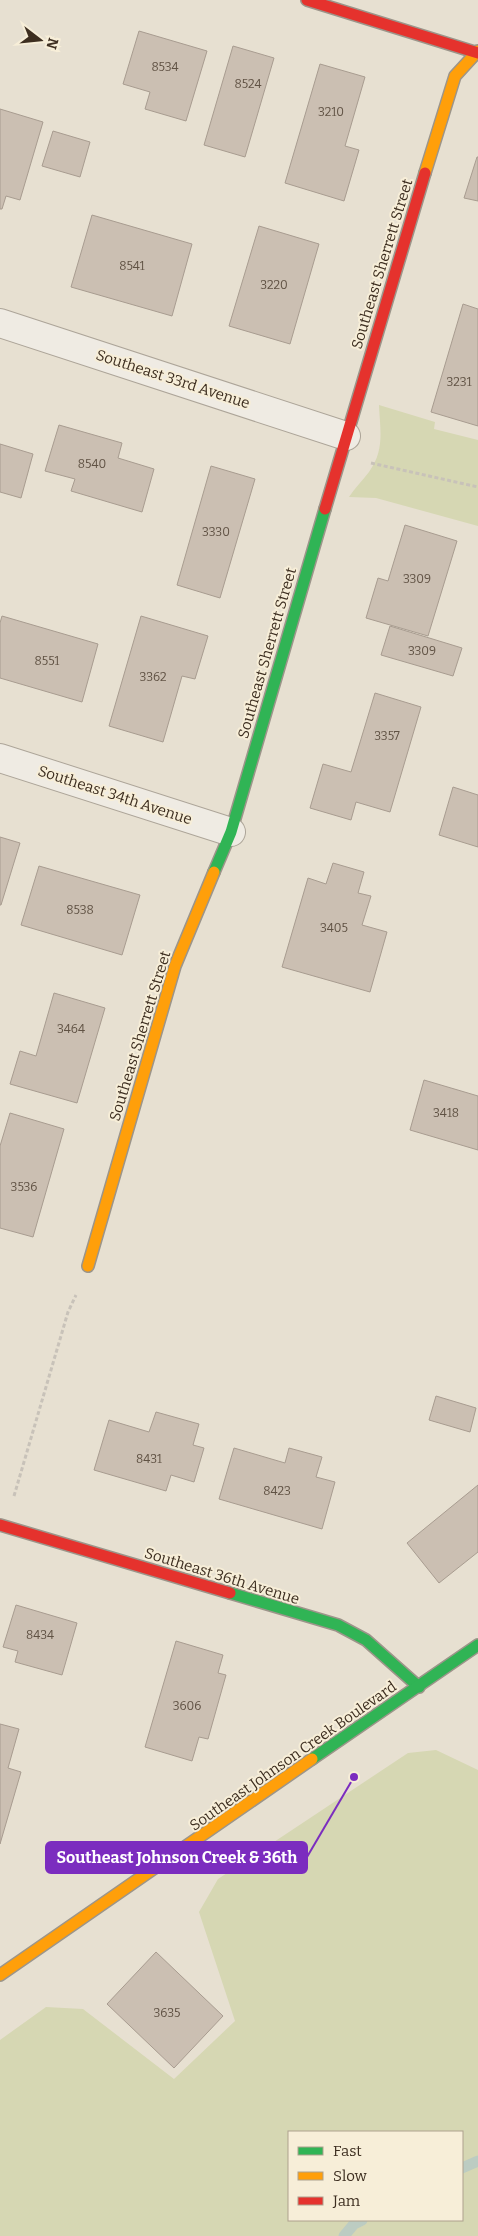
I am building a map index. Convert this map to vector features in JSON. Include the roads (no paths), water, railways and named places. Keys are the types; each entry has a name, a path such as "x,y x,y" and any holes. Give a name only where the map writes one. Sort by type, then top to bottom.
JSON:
{"street":[{"path":"307,0 478,52"},
{"name":"Southeast Sherrett Street","path":"88,1266 175,966 231,832 343,445 455,76 478,52"},
{"name":"Southeast 33rd Avenue","path":"0,323 343,445"},
{"name":"Southeast 34th Avenue","path":"0,758 231,832"},
{"name":"Southeast 36th Avenue","path":"3,1526 338,1626 366,1640 419,1687"},
{"name":"Southeast Johnson Creek Boulevard","path":"0,1975 478,1645"}],"waterway":[{"path":"463,2168 478,2161"},
{"path":"344,2236 354,2224 360,2221"}],"place":[{"name":"Southeast Johnson Creek & 36th","path":"354,1777"}]}
